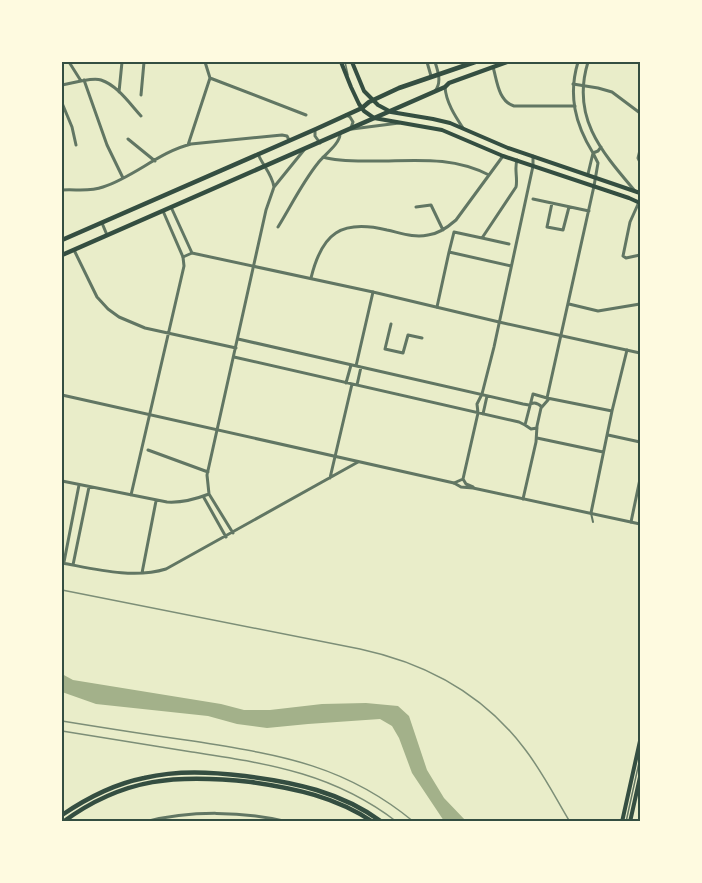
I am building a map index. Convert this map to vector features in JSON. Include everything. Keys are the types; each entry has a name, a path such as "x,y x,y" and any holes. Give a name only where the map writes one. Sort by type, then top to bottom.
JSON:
{"main road":[{"path":"343,62 349,84 362,108 374,118 438,129 504,156 620,194 640,203"},
{"path":"352,62 363,89 373,100 389,111 437,120 640,193"},
{"path":"62,255 435,91 446,80 475,62"},
{"path":"62,240 316,129 399,88 437,74 446,80 507,62"},
{"path":"626,822 640,741"},
{"path":"62,815 101,792 129,782 171,773 202,772 258,778 313,788 351,803 382,822"},
{"path":"63,822 98,800 126,789 163,780 194,777 300,790 336,802 373,822"},
{"path":"626,822 640,777"}],"street":[{"path":"69,62 83,80 107,145 123,178"},
{"path":"118,92 122,62"},
{"path":"141,95 144,62"},
{"path":"189,145 210,78 205,62"},
{"path":"427,62 431,76"},
{"path":"435,62 439,84 435,91"},
{"path":"523,499 542,407 547,402 598,165 580,131 574,106 573,84 578,62"},
{"path":"588,62 582,85 586,119 605,153 635,191"},
{"path":"492,67 501,96 509,104 514,106 574,106"},
{"path":"210,78 306,115"},
{"path":"62,85 83,80 101,80 118,92 141,116"},
{"path":"446,80 446,95 450,107 464,130"},
{"path":"573,84 612,92 640,113"},
{"path":"62,104 72,127 76,145"},
{"path":"346,115 353,122 350,129"},
{"path":"350,129 399,123"},
{"path":"316,129 315,136 320,142"},
{"path":"278,227 306,178 339,140 340,134"},
{"path":"62,190 99,189 189,145 286,136 290,140"},
{"path":"128,139 155,161"},
{"path":"593,153 598,152 601,147"},
{"path":"232,533 209,494 208,472 266,210 274,187 305,148"},
{"path":"640,150 638,158 640,162"},
{"path":"588,174 593,153"},
{"path":"597,160 605,153"},
{"path":"258,154 272,176 274,187"},
{"path":"311,278 322,246 347,228 370,226 417,236 432,235 444,230 456,220 504,156"},
{"path":"473,488 463,479 478,413 477,404 482,394 499,322 533,166 533,156"},
{"path":"323,157 358,161 442,161 472,167 489,176"},
{"path":"482,238 516,187 517,160"},
{"path":"533,199 589,211"},
{"path":"552,203 547,227 563,230 568,207"},
{"path":"640,203 631,219 623,256 626,258 640,255"},
{"path":"416,207 431,205 444,230"},
{"path":"171,207 192,253"},
{"path":"131,495 184,266 183,257 163,211"},
{"path":"102,222 107,235"},
{"path":"437,307 454,232 509,244"},
{"path":"74,250 94,292 108,309 119,317 132,324 169,334 236,348"},
{"path":"449,252 511,266"},
{"path":"183,257 192,253 254,266 640,353"},
{"path":"356,366 373,292"},
{"path":"568,304 598,311 640,304"},
{"path":"392,324 385,349 403,354 408,335 422,338"},
{"path":"238,339 487,396 530,405 535,402 542,407"},
{"path":"593,522 591,513 627,350"},
{"path":"234,357 519,422 531,429 537,428"},
{"path":"346,383 351,365"},
{"path":"357,385 361,367"},
{"path":"330,478 352,384"},
{"path":"62,395 454,483 461,487 640,524"},
{"path":"525,425 532,395 612,411"},
{"path":"483,414 487,396"},
{"path":"608,435 640,442"},
{"path":"537,438 604,452"},
{"path":"148,450 208,472"},
{"path":"79,485 62,563 117,572 142,573 172,567 358,462"},
{"path":"454,483 463,479"},
{"path":"631,522 640,479"},
{"path":"62,481 156,501 176,502 209,494"},
{"path":"73,565 89,487"},
{"path":"203,496 226,537"},
{"path":"142,573 156,501"},
{"path":"145,822 184,815 269,818 288,822"}],"lane":[{"path":"629,808 640,758"}],"shaded area":[{"path":"62,674 73,680 221,704 244,710 270,710 322,704 366,703 398,706 409,716 427,770 444,798 466,821 444,821 412,773 392,726 380,719 267,728 237,724 208,716 96,704 62,692"}],"railway":[{"path":"62,590 360,649 430,672 471,697 508,729 537,766 570,822"},
{"path":"62,721 254,751 310,765 362,787 388,802 414,822"},
{"path":"62,731 248,761 299,773 349,792 397,822"}]}
